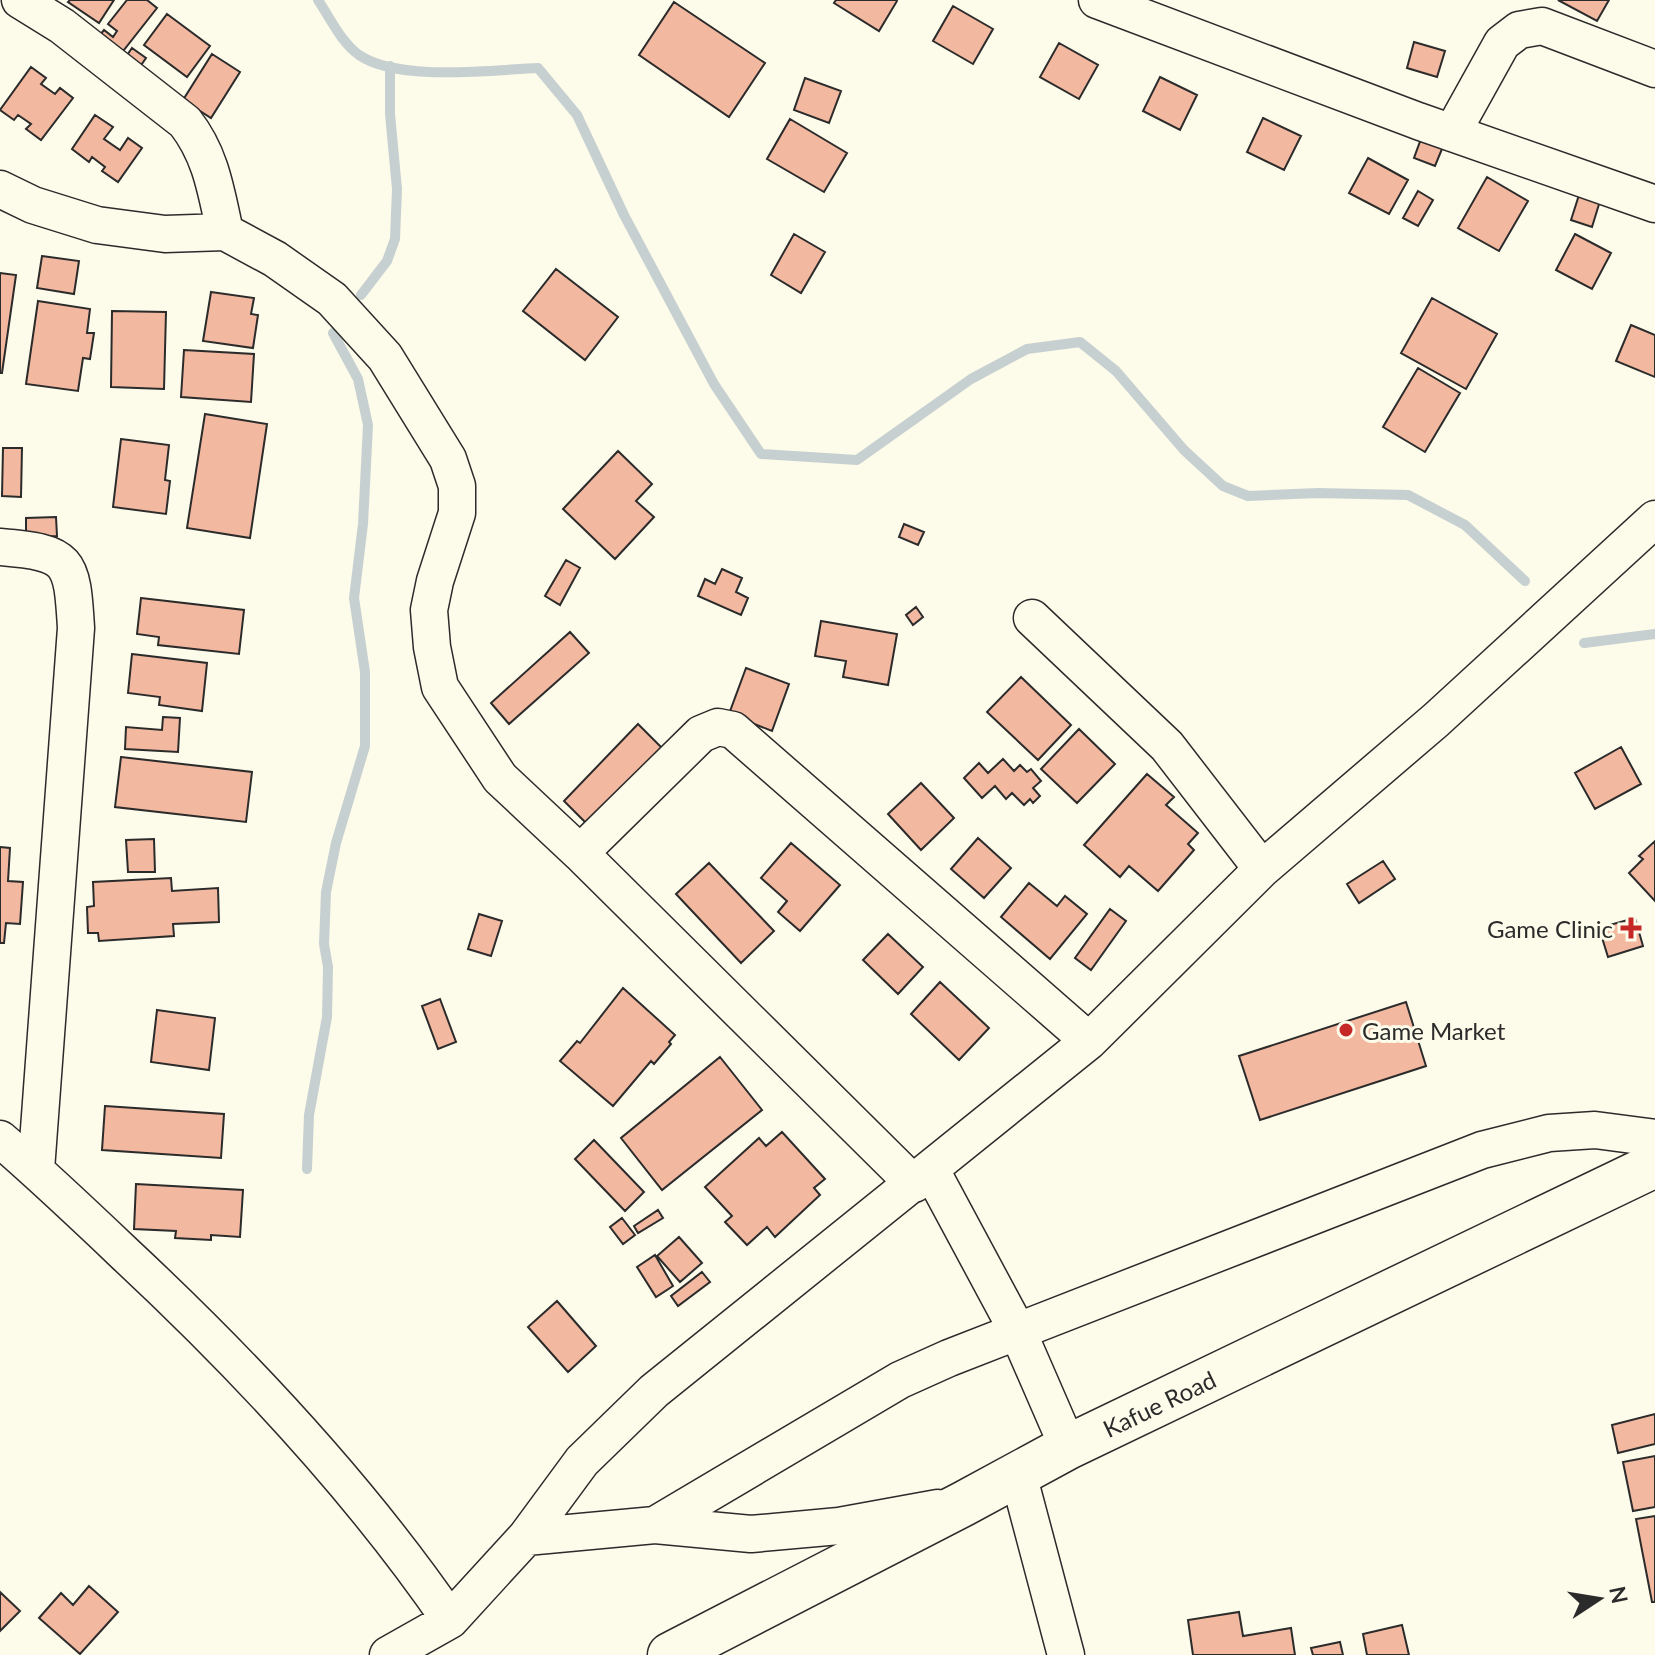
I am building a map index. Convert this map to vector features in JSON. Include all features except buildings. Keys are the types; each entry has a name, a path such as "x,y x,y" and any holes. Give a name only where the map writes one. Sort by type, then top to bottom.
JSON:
{"highway":[{"name":"Kafue Road","path":"670,1655 1068,1447 1655,1165"}],"street":[{"path":"20,0 62,26 185,122 200,140 211,167 225,232"},
{"path":"1097,0 1452,133 1655,204"},
{"path":"1452,133 1502,43 1519,30 1542,26 1655,69"},
{"path":"0,189 33,205 97,225 165,234 225,232 275,259 332,299 385,357 448,459 457,486 457,513 429,610 440,687 500,778 922,1177 1018,1332 1068,1447"},
{"path":"388,1655 450,1620 526,1537 582,1461 654,1391 1089,1041 1262,869 1436,720 1655,519"},
{"path":"0,547 43,551 63,562 74,586 76,628 36,1170"},
{"path":"1032,618 1167,746 1262,869"},
{"path":"580,853 701,734 718,727 733,730 1089,1041"},
{"path":"655,1525 900,1380 1482,1150 1549,1133 1595,1130 1655,1138"},
{"path":"0,1139 208,1331 319,1454 416,1571 450,1620"},
{"path":"1018,1474 1066,1655"},
{"path":"526,1537 655,1525 751,1534 839,1526 963,1504"}],"waterway":[{"path":"318,0 347,43 359,55 376,63 421,72 538,68 577,115 624,215 714,384 761,454 857,460 971,379 1027,349 1080,342 1116,371 1184,450 1223,486 1248,496 1318,493 1408,495 1465,525 1525,581"},
{"path":"361,295 387,261 395,239 397,189 390,114 390,66"},
{"path":"307,1169 309,1115 327,1017 328,967 324,944 326,892 336,843 365,746 365,672 354,598 363,524 368,425 358,379 333,333"},
{"path":"1584,643 1655,634"}],"place":[{"name":"Game Clinic","path":"1631,928"},
{"name":"Game Market","path":"1346,1030"}]}
